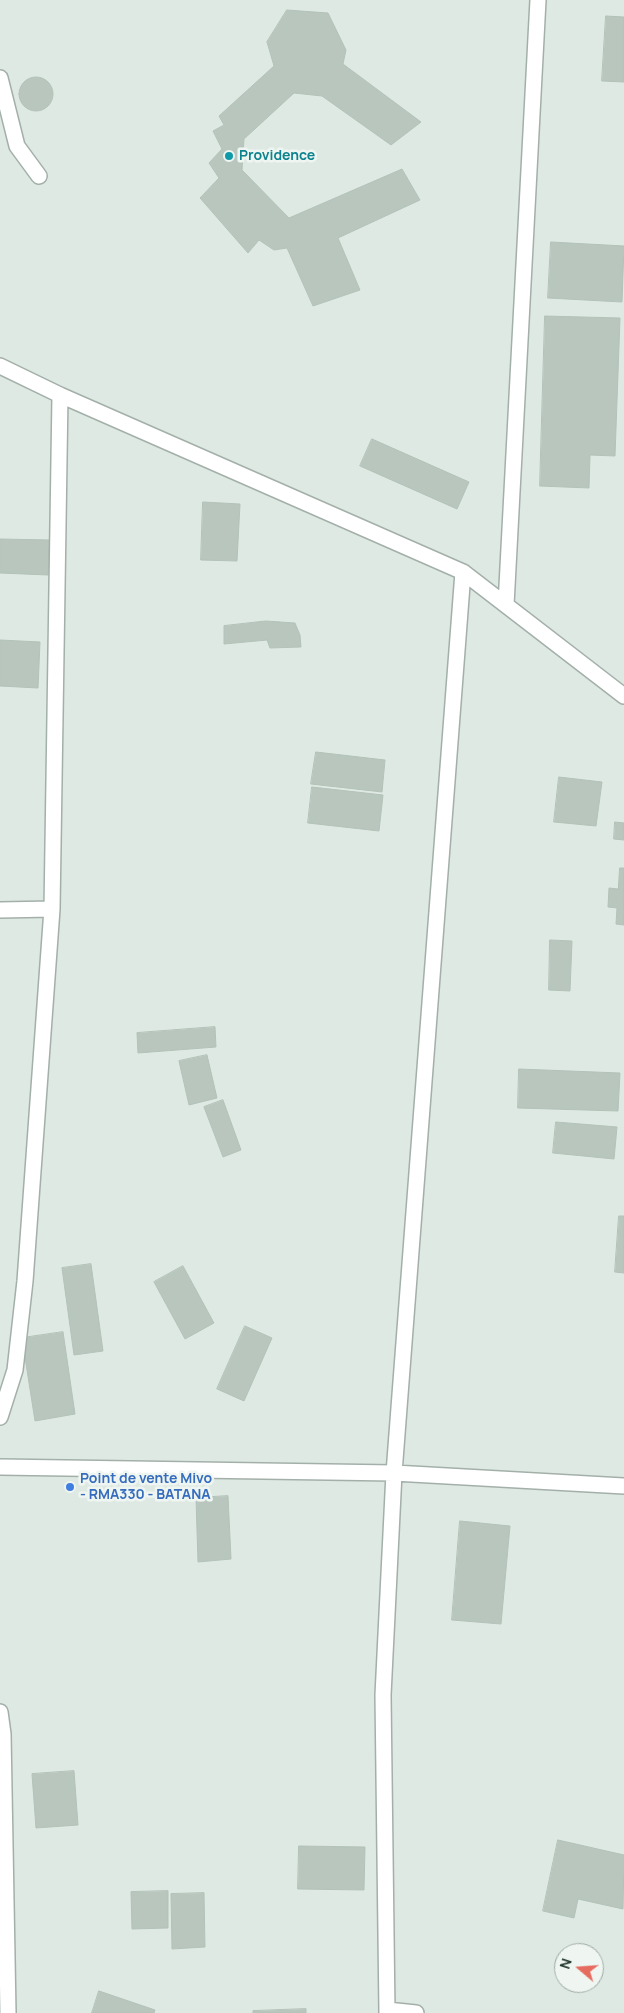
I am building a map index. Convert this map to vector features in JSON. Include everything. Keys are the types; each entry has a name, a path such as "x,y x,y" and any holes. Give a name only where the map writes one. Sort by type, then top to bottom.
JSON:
{"street":[{"path":"506,605 538,0"},
{"path":"0,78 17,146 39,176"},
{"path":"0,366 60,395 463,572 624,696"},
{"path":"0,1417 15,1370 25,1281 52,909 60,395"},
{"path":"416,2013 387,2012 383,1695 394,1473 463,572"},
{"path":"0,910 52,909"},
{"path":"0,1467 394,1473 624,1486"},
{"path":"0,1712 3,1734 8,2013"}],"building":[{"name":"Providence","path":"287,10 328,13 346,50 343,64 421,122 391,145 322,96 294,93 244,139 242,170 289,218 402,169 420,200 338,238 360,290 313,306 287,248 274,250 259,240 248,253 200,198 219,178 209,163 222,149 213,131 224,125 219,116 274,66 267,42"},
{"path":"606,16 624,17 624,82 602,81"},
{"path":"36,77 48,82 53,94 48,106 36,111 24,106 19,94 24,82"},
{"path":"551,242 624,246 622,302 548,298"},
{"path":"545,316 620,318 615,456 590,455 589,488 540,486"},
{"path":"372,439 469,482 457,509 360,466"},
{"path":"203,502 240,504 237,561 201,560"},
{"path":"0,539 50,540 48,575 0,573"},
{"path":"266,621 295,623 300,635 301,647 270,648 267,640 224,644 224,626"},
{"path":"0,640 40,642 38,688 0,686"},
{"path":"316,752 385,760 382,792 311,784"},
{"path":"559,777 602,782 596,826 554,822"},
{"path":"312,787 383,795 379,831 308,823"},
{"path":"615,822 624,823 624,840 614,839"},
{"path":"620,868 624,868 624,925 616,924 617,908 608,907 609,888 618,889"},
{"path":"550,940 572,941 570,991 549,990"},
{"path":"215,1027 216,1047 138,1053 137,1033"},
{"path":"207,1055 217,1098 189,1105 179,1061"},
{"path":"519,1069 620,1073 618,1111 518,1108"},
{"path":"223,1100 241,1150 223,1157 204,1107"},
{"path":"556,1122 617,1127 614,1159 553,1153"},
{"path":"619,1216 624,1216 624,1273 615,1272"},
{"path":"91,1264 103,1351 74,1355 62,1268"},
{"path":"183,1266 214,1323 185,1339 154,1282"},
{"path":"245,1326 272,1338 244,1401 217,1389"},
{"path":"63,1332 75,1414 35,1421 22,1338"},
{"path":"228,1496 231,1559 198,1562 196,1498"},
{"path":"460,1521 510,1526 501,1624 452,1620"},
{"path":"74,1771 78,1825 36,1828 32,1774"},
{"path":"558,1840 624,1855 623,1909 578,1899 574,1918 543,1911"},
{"path":"299,1846 365,1847 364,1890 298,1889"},
{"path":"168,1891 168,1928 132,1929 131,1892"},
{"path":"204,1893 205,1947 172,1949 171,1894"},
{"path":"99,1991 155,2010 154,2013 92,2013"},
{"path":"306,2009 306,2013 253,2013 253,2011"}],"place":[{"name":"Providence","path":"229,156"},
{"name":"Point de vente Mivo - RMA330 - BATANA","path":"70,1487"}]}
